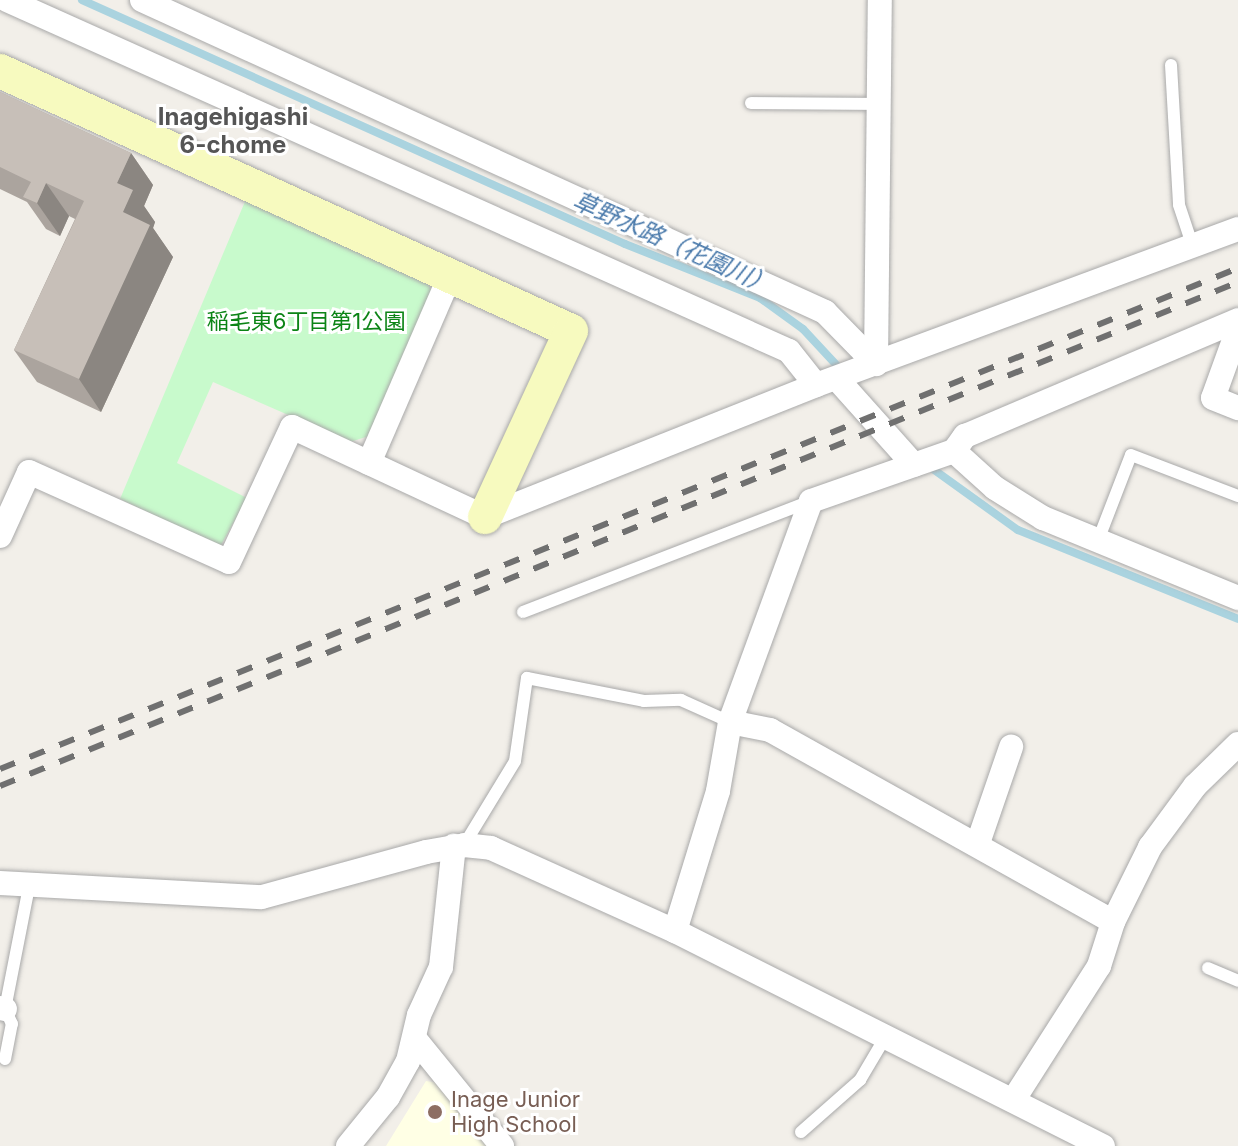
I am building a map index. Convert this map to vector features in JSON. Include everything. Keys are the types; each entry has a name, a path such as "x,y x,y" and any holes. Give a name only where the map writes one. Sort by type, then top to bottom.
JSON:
{"street":[{"path":"7,0 789,351 827,382 914,465"},
{"path":"142,0 825,312 876,364"},
{"path":"876,364 880,0"},
{"path":"0,71 571,331 485,517"},
{"path":"0,536 29,472 229,562 292,427 485,517 827,382 1238,229"},
{"path":"369,463 450,276"},
{"path":"675,931 718,791 730,722 811,501 954,451 965,436 1238,320"},
{"path":"1238,329 1213,398 1238,408"},
{"path":"954,451 995,488 1096,544 1238,598"},
{"path":"730,722 770,730 978,843 1113,922"},
{"path":"1014,1099 1099,966 1113,922 1150,847 1195,786 1238,744"},
{"path":"978,843 1011,747"},
{"path":"348,1146 388,1097 415,1039 419,1015 441,967 459,846"},
{"path":"0,883 29,887 262,897 459,846 491,848 675,931 1103,1146"},
{"path":"415,1039 502,1146"}],"lane":[{"path":"1171,65 1179,205 1193,247"},
{"path":"751,103 879,104"},
{"path":"1096,544 1131,455 1238,496"},
{"path":"523,612 811,501"},
{"path":"459,846 520,748 527,678 644,701 681,700 730,722"},
{"path":"5,1059 12,1024 2,1009 29,887"},
{"path":"1208,968 1238,981"},
{"path":"801,1132 860,1080 886,1036"}],"shaded area":[{"name":"Inage Junior High School","path":"426,1081 440,1083 488,1146 386,1146"}],"green space":[{"name":"稲毛東6丁目第1公園","path":"249,192 426,279 432,292 369,436 350,442 213,382 177,463 247,498 220,547 120,499"}],"building":[{"path":"0,92 131,153 117,183 133,190 123,212 150,225 79,379 14,350 84,201 46,183 37,203 23,197 31,182 0,167"}],"waterway":[{"name":"草野水路（花園川）","path":"82,0 625,244 760,298 803,329 842,371"},
{"name":"草野水路（花園川）","path":"926,464 1018,530 1238,619"}],"railway":[{"path":"0,769 1238,268"},
{"path":"0,786 1238,282"}],"place":[{"name":"Inage Junior High School","path":"435,1112"}],"district":[{"name":"Inagehigashi 6-chome","path":"233,131"}]}
